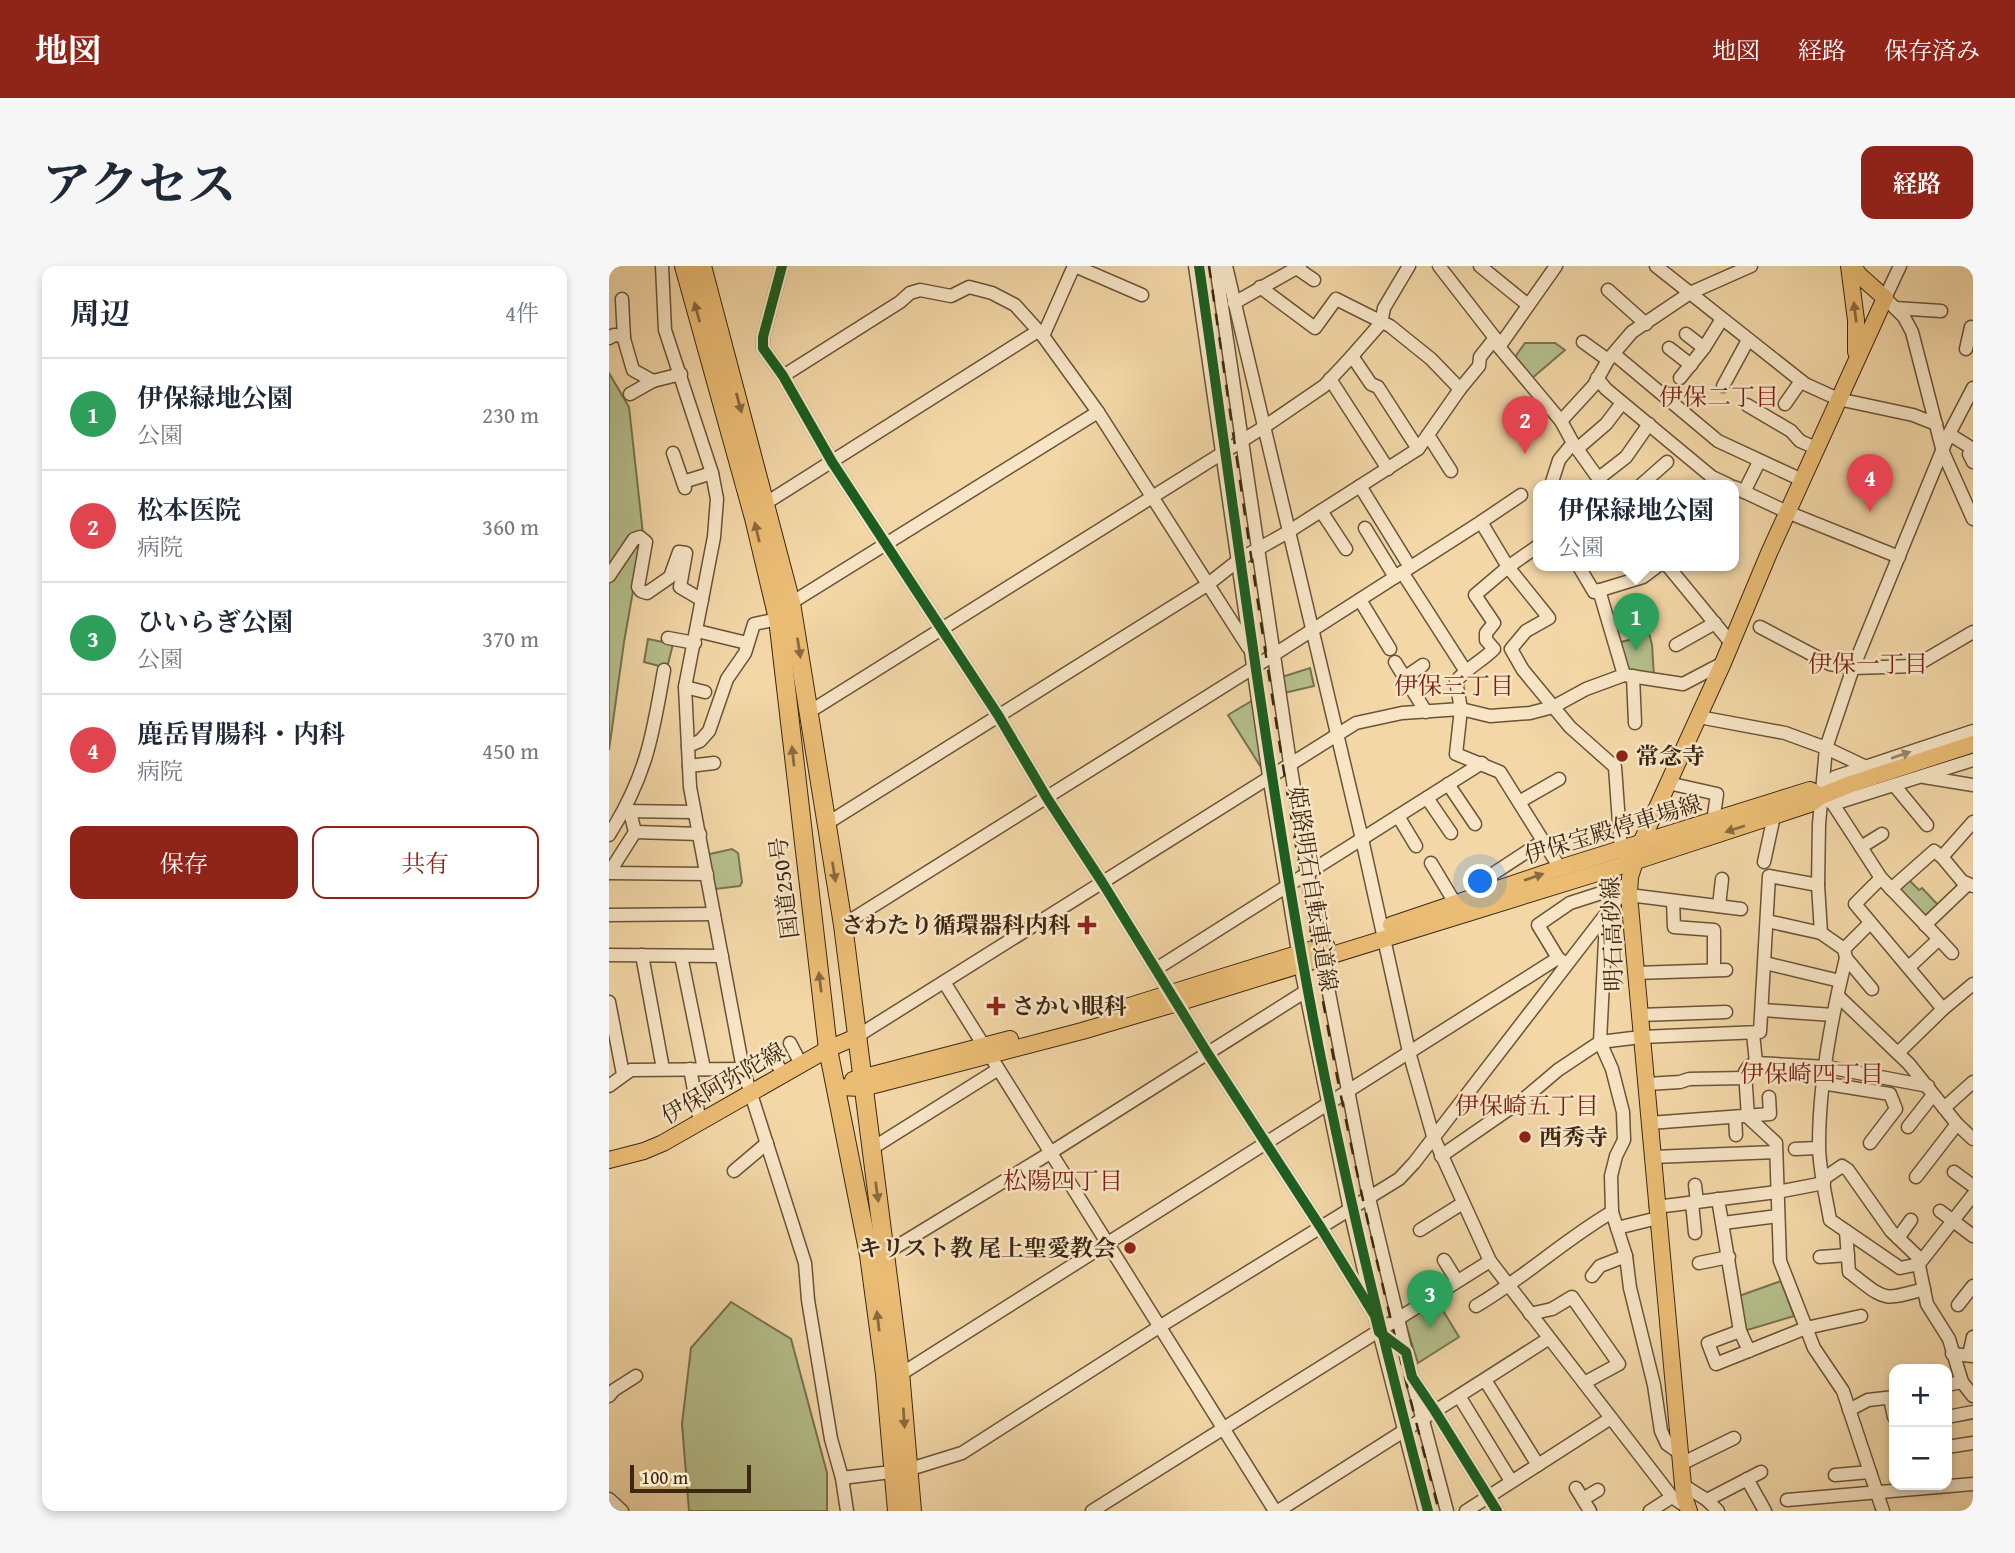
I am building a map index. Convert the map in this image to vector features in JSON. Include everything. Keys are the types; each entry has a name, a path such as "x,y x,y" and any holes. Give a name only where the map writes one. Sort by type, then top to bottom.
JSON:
{"highway":[{"name":"国道250号","path":"684,266 754,518 778,620 828,1049 869,1255 900,1471 912,1511"},
{"name":"国道250号","path":"702,266 791,603 843,925 901,1374 897,1511"}],"main road":[{"path":"1854,269 1890,303"},
{"path":"1854,269 1877,314"},
{"name":"明石高砂線","path":"1854,269 1856,358"},
{"name":"明石高砂線","path":"1688,1509 1678,1491 1680,1459 1635,972 1627,857 1640,845 1699,718 1856,358 1877,314 1890,303"},
{"name":"伊保宝殿停車場線","path":"835,1087 989,1057 1627,857 1827,800 1973,744"},
{"name":"伊保宝殿停車場線","path":"1640,845 1810,790 1827,800"},
{"name":"伊保宝殿停車場線","path":"1383,933 1455,903 1560,868 1627,857"},
{"name":"伊保阿弥陀線","path":"609,1160 643,1152 828,1049 856,1037"}],"street":[{"path":"662,266 666,330 687,402 712,472 717,499 715,561 702,600 685,687 694,811 743,1069 805,1263 808,1300 831,1439 842,1478 847,1511"},
{"path":"782,266 763,348 783,376 832,462 998,715 1047,798 1321,1228 1374,1316"},
{"path":"765,503 1040,333 1074,266 1142,295"},
{"path":"1195,266 1269,776 1299,959 1374,1316 1425,1511"},
{"path":"1216,266 1273,655 1321,952 1369,1198 1405,1352 1447,1511"},
{"path":"1226,266 1362,839 1409,1052 1433,1136 1490,1261 1508,1287 1611,1418 1678,1491 1707,1500 1718,1511"},
{"path":"1439,266 1561,421 1600,480"},
{"path":"1480,266 1528,305"},
{"path":"826,824 1418,449 1479,366 1480,357 1497,343 1556,266"},
{"path":"1656,266 1801,381 1838,399 1913,415 1936,424"},
{"path":"1890,303 1900,266"},
{"path":"1234,303 1299,267 1314,280"},
{"path":"1561,421 1594,385 1611,357 1632,332 1690,293 1742,268"},
{"path":"809,712 1264,427 1324,386 1381,323 1384,307 1402,269"},
{"path":"1126,288 1132,275"},
{"path":"1260,287 1315,328 1336,299 1390,326 1431,359 1460,389"},
{"path":"783,376 910,293 920,290 951,296 969,288 992,293 1015,305 1040,333 1098,412 1251,651"},
{"path":"1608,289 1646,324"},
{"path":"622,299 624,336 633,370 653,381"},
{"path":"1890,303 1941,311"},
{"path":"1890,303 1912,332 1943,452 1968,498 1973,519"},
{"path":"1680,378 1704,348 1722,319"},
{"path":"1966,349 1971,333"},
{"path":"1686,334 1704,348"},
{"path":"609,338 614,335 624,336"},
{"path":"1723,386 1748,340"},
{"path":"1583,342 1611,357 1718,441 1801,480"},
{"path":"1669,348 1691,365"},
{"path":"1352,356 1371,384 1378,387 1418,449"},
{"path":"630,394 653,381 681,374"},
{"path":"1597,378 1622,402 1718,480"},
{"path":"1330,379 1388,468"},
{"path":"1785,404 1801,381"},
{"path":"1821,933 1818,885 1827,800 1826,748 1853,668 1949,434 1973,388"},
{"path":"1553,480 1559,460 1606,424 1622,402"},
{"path":"1747,405 1791,431 1800,441 1816,448"},
{"path":"791,603 1098,412"},
{"path":"1603,480 1626,457 1649,424"},
{"path":"1949,434 1972,455"},
{"path":"1428,435 1451,471"},
{"path":"673,453 684,485 712,472"},
{"path":"1647,480 1667,462"},
{"path":"1759,462 1739,490 1899,557"},
{"path":"1360,486 1402,572 1465,670"},
{"path":"843,925 1254,668 1521,495"},
{"path":"1321,511 1346,550"},
{"path":"1481,522 1508,567 1549,618 1526,631 1510,649 1523,670 1570,727 1615,767 1627,857"},
{"path":"1367,535 1402,572"},
{"path":"609,576 634,539 640,537 646,542 638,587 641,591 647,593 670,577 679,552 686,553 680,587 702,600"},
{"path":"1533,550 1475,595 1494,623 1486,632 1486,640 1494,649 1484,659 1465,670 1456,681 1461,709 1456,754 1500,772 1560,868"},
{"path":"1582,571 1594,592 1633,587 1651,571"},
{"path":"1672,571 1731,643"},
{"path":"1599,590 1629,676 1635,723"},
{"path":"1360,600 1390,649"},
{"path":"688,746 700,741 709,732 727,679 745,653 754,624 778,620"},
{"path":"1676,645 1715,622"},
{"path":"1761,626 1830,664 1853,668 1915,666 1973,633"},
{"path":"668,638 696,637 747,643"},
{"path":"1395,662 1426,712"},
{"path":"856,1037 1356,723 1369,719 1461,709 1490,716 1530,713 1553,707 1585,689 1629,676 1683,684 1723,663"},
{"path":"1404,678 1423,665"},
{"path":"609,835 627,811 652,742 664,670"},
{"path":"685,687 705,692"},
{"path":"1699,718 1785,733 1866,767"},
{"path":"1827,800 1835,776 1973,731"},
{"path":"1827,800 1894,785 1973,760"},
{"path":"689,766 714,763"},
{"path":"1156,969 1482,763"},
{"path":"1920,776 1973,785"},
{"path":"1520,803 1559,779"},
{"path":"1668,783 1717,794 1713,822"},
{"path":"1448,784 1469,821"},
{"path":"1894,785 1927,825"},
{"path":"1427,798 1451,833"},
{"path":"1827,800 1881,878 1952,953"},
{"path":"627,811 694,811"},
{"path":"627,811 635,832"},
{"path":"1398,816 1416,846"},
{"path":"1764,862 1774,816"},
{"path":"1941,857 1973,822"},
{"path":"635,832 700,834"},
{"path":"609,873 635,832"},
{"path":"1861,847 1882,834"},
{"path":"1484,894 1479,883 1543,841"},
{"path":"1891,888 1934,851 1962,881 1971,885 1925,925"},
{"path":"1431,863 1455,903"},
{"path":"609,873 707,874"},
{"path":"1441,1156 1600,1042 1641,1037 1760,1032 1769,876 1818,885"},
{"path":"1881,878 1855,904 1943,1009"},
{"path":"1719,906 1722,879"},
{"path":"842,1478 900,1471 962,1453 1401,1177 1562,961 1629,890"},
{"path":"1562,961 1538,925 1570,904 1629,890 1674,901 1741,909"},
{"path":"1635,972 1720,970 1714,930 1674,927 1674,901"},
{"path":"1608,912 1600,1042 1612,1069 1623,1112 1624,1140 1611,1176 1612,1212 1626,1256 1630,1288 1654,1385 1661,1431 1667,1444 1680,1459 1727,1438"},
{"path":"609,915 714,914"},
{"path":"1767,921 1821,933 1845,953 1872,989"},
{"path":"1870,923 1845,953 1824,1067 1818,1148 1831,1220 1899,1268 1919,1264 1973,1195"},
{"path":"1909,967 1939,939"},
{"path":"609,955 722,956"},
{"path":"642,955 663,1069"},
{"path":"681,956 704,1069"},
{"path":"901,1374 1347,1090 1562,961"},
{"path":"1765,963 1840,981"},
{"path":"944,982 1222,1430 1276,1511 1548,1339"},
{"path":"1898,1053 1973,984"},
{"path":"886,1253 1050,1153 1305,991"},
{"path":"1838,996 1898,1053 1957,1124 1973,1139"},
{"path":"609,1005 611,1026 623,1074"},
{"path":"1762,1010 1833,1015"},
{"path":"1639,1015 1719,1012 1714,1034"},
{"path":"1753,1033 1756,1063"},
{"path":"790,1043 801,1064"},
{"path":"770,1052 783,1074"},
{"path":"871,1149 989,1057"},
{"path":"1736,1135 1742,1117 1745,1072 1749,1066 1756,1063 1824,1067 1864,1073 1930,1091"},
{"path":"690,1069 700,1122"},
{"path":"609,1086 631,1070 743,1069"},
{"path":"1646,1084 1689,1079 1745,1078"},
{"path":"1944,1108 1973,1082"},
{"path":"1822,1083 1890,1094 1896,1109 1870,1143"},
{"path":"1908,1127 1930,1091"},
{"path":"1649,1124 1770,1114 1769,1097"},
{"path":"1742,1117 1776,1143 1780,1261 1814,1348 1843,1391 1883,1511"},
{"path":"1916,1177 1957,1124"},
{"path":"734,1171 767,1143"},
{"path":"1795,1149 1818,1148"},
{"path":"1653,1157 1776,1152"},
{"path":"1617,1228 1657,1212 1695,1203 1777,1192 1824,1181 1842,1166 1848,1170 1874,1210 1917,1256 1927,1304 1949,1339 1962,1382 1973,1396"},
{"path":"1954,1172 1973,1185"},
{"path":"1731,1182 1732,1197"},
{"path":"1695,1185 1695,1233"},
{"path":"1718,1199 1740,1331 1749,1351"},
{"path":"1420,1214 1424,1228 1463,1203"},
{"path":"1940,1211 1973,1236"},
{"path":"1476,1306 1508,1287 1575,1235 1612,1212"},
{"path":"1723,1223 1778,1216"},
{"path":"1898,1238 1911,1220"},
{"path":"1846,1231 1849,1272 1881,1296 1895,1298 1924,1289"},
{"path":"1820,1257 1848,1255"},
{"path":"1592,1276 1600,1266 1626,1256"},
{"path":"1699,1263 1729,1257"},
{"path":"1444,1260 1457,1281"},
{"path":"1092,1511 1490,1261"},
{"path":"1958,1305 1972,1290"},
{"path":"1530,1314 1552,1309 1572,1297 1619,1364 1584,1383"},
{"path":"1740,1331 1709,1343 1717,1364 1806,1328 1861,1316"},
{"path":"1379,1332 1405,1352"},
{"path":"1952,1354 1971,1355 1973,1337"},
{"path":"1645,1350 1669,1343"},
{"path":"609,1396 636,1376"},
{"path":"1412,1377 1497,1511"},
{"path":"1485,1380 1538,1465"},
{"path":"1952,1384 1962,1382"},
{"path":"1459,1396 1511,1481"},
{"path":"1849,1410 1868,1400 1889,1398"},
{"path":"1952,1416 1973,1412"},
{"path":"1466,1511 1611,1418"},
{"path":"1952,1446 1973,1443"},
{"path":"1707,1500 1761,1472"},
{"path":"1835,1475 1870,1472"},
{"path":"1747,1479 1765,1511"},
{"path":"1787,1500 1828,1504 1877,1493 1973,1484"},
{"path":"1590,1511 1579,1494 1598,1490"},
{"path":"1650,1511 1678,1491"},
{"path":"609,1499 622,1511"}],"green space":[{"path":"1525,343 1555,343 1565,350 1531,379 1515,357"},
{"path":"609,373 629,407 643,534 609,750"},
{"path":"1645,617 1652,645 1654,676 1627,673 1617,643 1633,639 1630,625"},
{"path":"648,639 673,644 667,668 644,662"},
{"path":"1310,668 1314,686 1284,693 1282,677"},
{"path":"1255,699 1264,772 1228,715"},
{"path":"732,849 738,853 742,882 740,886 715,889 706,860 710,854"},
{"path":"1907,878 1919,890 1922,888 1939,906 1925,917 1899,890"},
{"path":"1781,1281 1794,1316 1744,1331 1739,1296"},
{"path":"1436,1299 1459,1337 1418,1363 1404,1319"},
{"path":"731,1302 791,1339 827,1473 827,1511 689,1511 682,1424 691,1348"}],"railway":[{"path":"1209,266 1253,569 1317,971 1359,1182 1439,1511"}],"cycle path":[{"path":"782,266 763,337 763,348 783,376 832,462 998,715 1208,1054 1321,1228 1375,1316 1379,1332 1406,1352 1412,1377 1497,1511"},
{"name":"姫路明石自転車道線","path":"1199,266 1286,867 1314,1023 1359,1233 1428,1511"}],"place":[{"name":"松本医院","path":"1525,454"},
{"name":"鹿岳胃腸科・内科","path":"1870,512"},
{"name":"伊保緑地公園","path":"1636,651"},
{"name":"常念寺","path":"1622,756"},
{"name":"さわたり循環器科内科","path":"1087,925"},
{"name":"さかい眼科","path":"996,1006"},
{"name":"西秀寺","path":"1525,1137"},
{"name":"キリスト教 尾上聖愛教会","path":"1130,1248"},
{"name":"ひいらぎ公園","path":"1430,1328"}],"district":[{"name":"伊保二丁目","path":"1719,397"},
{"name":"伊保一丁目","path":"1868,664"},
{"name":"伊保三丁目","path":"1454,686"},
{"name":"伊保崎四丁目","path":"1812,1074"},
{"name":"伊保崎五丁目","path":"1527,1106"},
{"name":"松陽四丁目","path":"1063,1181"}]}
